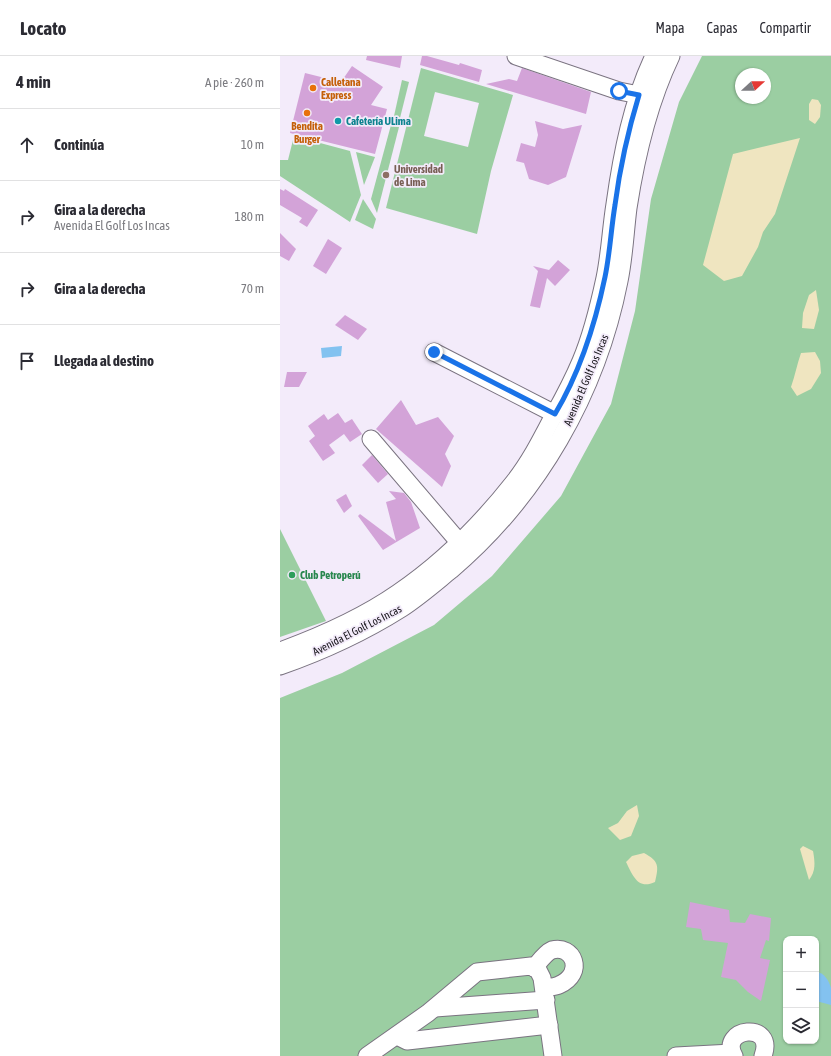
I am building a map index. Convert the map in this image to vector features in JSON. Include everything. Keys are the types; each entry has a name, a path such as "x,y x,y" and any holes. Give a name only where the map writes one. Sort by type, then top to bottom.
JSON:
{"street":[{"path":"516,56 619,91 639,95"},
{"name":"Avenida El Golf Los Incas","path":"280,651 332,630 376,607 423,575 481,521 515,481 535,451 568,391 582,359 592,328 605,277 621,164 629,128 639,95 654,56"},
{"name":"Avenida El Golf Los Incas","path":"280,666 338,643 403,607 432,586 469,554 492,531 528,489 546,463 582,397 607,333 620,280 628,208 643,133 655,93 670,56"},
{"path":"434,352 555,414"},
{"path":"371,439 459,542"},
{"path":"435,1008 545,994 566,981 574,972 575,966 574,961 568,953 563,950 552,950 547,953 534,968"},
{"path":"367,1056 435,1008 477,972 530,966 538,970 542,978 553,1056"},
{"path":"397,1036 407,1041 549,1025"},
{"path":"676,1056 733,1055 733,1040 743,1032 750,1031 756,1033 765,1042 763,1056"}],"green space":[{"path":"702,56 831,56 831,1056 280,1056 280,698 342,673 434,625 492,576 561,496 611,404 635,311 651,199 679,102"},
{"path":"421,68 513,95 491,171 477,234 386,208","holes":["435,92 479,103 468,147 424,136"]},
{"path":"402,80 409,82 400,118 394,116"},
{"path":"391,125 399,127 377,213 371,199"},
{"path":"294,136 350,151 361,195 350,222 280,176 280,160 288,160"},
{"path":"356,152 375,157 364,185"},
{"path":"363,199 376,219 373,229 355,220"},
{"name":"Club Petroperú","path":"280,529 326,621 280,637"}],"sand":[{"path":"812,99 818,100 821,105 820,117 815,124 809,120 809,104"},
{"path":"800,138 775,214 763,232 758,247 742,276 724,281 703,265 733,154"},
{"path":"816,290 819,310 814,329 802,328 803,313 809,295"},
{"path":"815,352 820,361 821,373 811,389 797,396 791,387 801,353"},
{"path":"637,805 639,816 631,836 620,840 608,828 618,823 627,811"},
{"path":"803,846 813,851 814,866 813,873 809,880 800,849"},
{"path":"644,853 653,859 657,864 655,882 649,884 640,883 634,877 626,862 632,856"}],"water":[{"path":"342,346 341,356 322,358 321,348"},
{"path":"819,972 826,977 831,988 831,1005 819,1002"}],"building":[{"path":"367,56 402,56 400,68 366,60"},
{"path":"422,56 459,65 460,63 482,70 479,82 420,65"},
{"name":"Cafetería ULima","path":"352,66 383,87 371,105 387,109 375,154 290,133 305,73 341,82"},
{"path":"522,68 591,92 586,114 486,84 509,79 517,81"},
{"path":"535,121 563,129 582,125 566,177 548,185 529,179 524,163 516,161 521,143 535,147 538,135"},
{"path":"280,189 284,191 285,189 318,210 307,227 299,222 302,218 280,205"},
{"path":"280,233 296,249 289,261 280,256"},
{"path":"328,239 342,248 326,274 313,266"},
{"path":"558,260 570,270 555,286 547,278 540,308 530,306 538,271 533,266 549,270"},
{"path":"345,315 367,329 358,340 335,325"},
{"path":"287,372 307,372 299,387 284,387"},
{"path":"401,400 416,425 438,417 454,436 445,454 451,466 442,487 376,429"},
{"path":"338,413 345,423 352,419 362,434 350,442 344,434 329,445 335,453 323,461 309,441 315,436 308,426 324,414 328,420"},
{"path":"372,455 388,474 378,483 362,465"},
{"path":"389,491 404,493 411,502 420,528 383,550 358,516 360,514 396,541 386,502 396,499"},
{"path":"346,494 352,506 344,513 336,500"},
{"path":"690,902 729,910 730,922 745,923 750,914 771,918 769,941 766,940 760,958 770,960 761,1001 748,992 736,980 721,977 728,943 703,940 701,929 686,927"}],"place":[{"name":"Calletana Express","path":"313,88"},
{"name":"Bendita Burger","path":"307,113"},
{"name":"Cafetería ULima","path":"338,121"},
{"name":"Universidad de Lima","path":"386,175"},
{"name":"Club Petroperú","path":"292,575"}],"route":[{"path":"434,352 555,414 568,391 582,359 592,328 605,277 621,164 629,128 639,95 619,91"}]}
